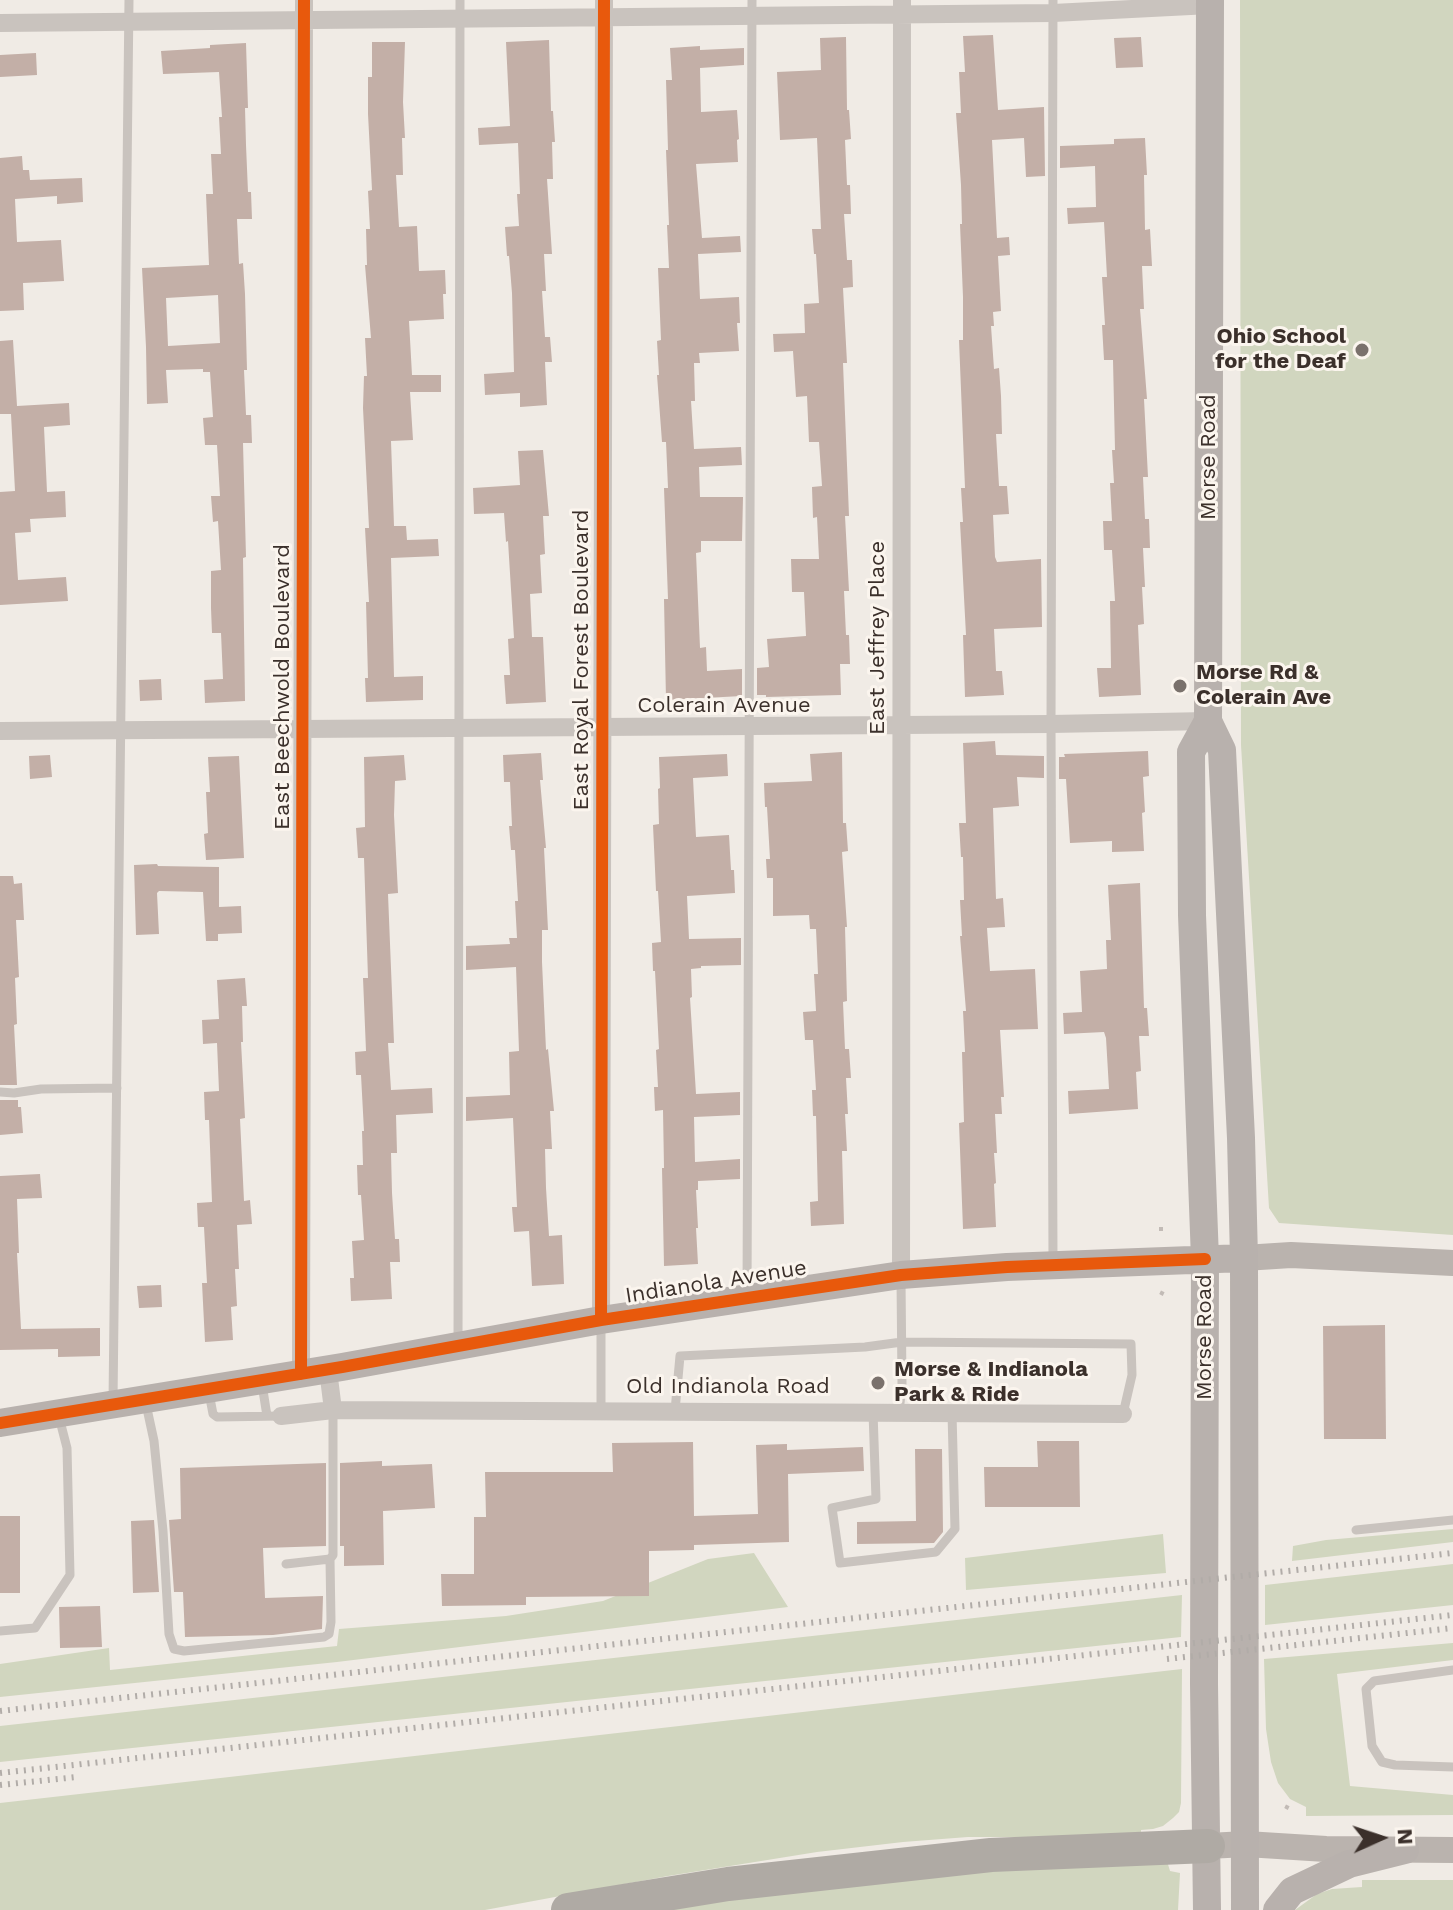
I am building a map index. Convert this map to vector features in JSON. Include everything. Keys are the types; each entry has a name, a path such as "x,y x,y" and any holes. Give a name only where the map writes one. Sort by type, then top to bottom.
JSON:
{"highway":[{"path":"568,1910 728,1884 991,1855 1208,1846"}],"main road":[{"name":"Morse Road","path":"1210,3 1208,721 1222,750 1244,1258 1245,1910"},
{"name":"Morse Road","path":"1207,1910 1205,1259 1192,915 1191,752 1208,721"},
{"name":"Indianola Avenue","path":"0,1423 209,1390 601,1320 901,1275 1291,1255 1453,1263"},
{"path":"1208,1846 1246,1844 1326,1849 1453,1850"},
{"path":"1277,1910 1292,1891 1349,1864 1405,1850"}],"street":[{"name":"East Beechwold Boulevard","path":"304,0 303,729 314,1372"},
{"path":"0,23 304,20 460,9 1053,7 1210,3"},
{"name":"East Jeffrey Place","path":"901,1275 902,7"},
{"name":"East Royal Forest Boulevard","path":"601,1320 604,9"},
{"name":"Colerain Avenue","path":"0,731 1208,721"},
{"path":"314,1372 333,1410"},
{"name":"Old Indianola Road","path":"274,1416 333,1410 1123,1414"}],"lane":[{"path":"113,1406 129,0"},
{"path":"1053,7 1053,1265"},
{"path":"746,1298 752,8"},
{"path":"458,1346 460,9"},
{"path":"0,1092 117,1088"},
{"path":"899,1413 902,1384 901,1275"},
{"path":"601,1320 601,1411"},
{"path":"675,1411 680,1356 865,1347 902,1342 1131,1344 1132,1375 1123,1414"},
{"path":"209,1390 213,1414 217,1417 274,1416 261,1381"},
{"path":"146,1400 154,1441 163,1531 169,1634 174,1649 184,1651 329,1634 330,1559 333,1555 333,1410"},
{"path":"873,1412 876,1499 832,1508 840,1563 936,1552 955,1529 952,1413"},
{"path":"0,1631 35,1628 70,1575 67,1448 58,1415"},
{"path":"1356,1530 1453,1520"},
{"path":"286,1564 330,1559"},
{"path":"1453,1670 1374,1681 1366,1689 1372,1746 1382,1762 1453,1767"}],"green space":[{"name":"Ohio School for the Deaf","path":"1240,0 1453,0 1453,1235 1279,1223 1269,1208 1241,745"},
{"path":"1453,1529 1453,1542 1292,1561 1293,1546 1326,1540"},
{"path":"1163,1534 1166,1573 966,1590 965,1558"},
{"path":"754,1553 788,1607 337,1662 0,1697 0,1664 109,1648 110,1670 337,1646 339,1629 506,1616 603,1601 708,1559"},
{"path":"1453,1564 1453,1605 1265,1625 1265,1585"},
{"path":"1182,1595 1181,1637 0,1762 0,1726"},
{"path":"1453,1643 1453,1660 1337,1674 1350,1786 1453,1795 1453,1815 1306,1816 1306,1807 1290,1799 1278,1783 1271,1762 1266,1729 1264,1659"},
{"path":"1182,1669 1179,1812 1163,1826 1141,1830 1141,1837 968,1837 903,1842 817,1852 668,1876 485,1910 0,1910 0,1803"},
{"path":"1167,1861 1170,1871 1180,1873 1178,1910 657,1910 892,1873"},
{"path":"1362,1880 1453,1880 1453,1910 1295,1910 1317,1894 1332,1889 1362,1887"}],"building":[{"path":"993,35 998,110 1044,107 1045,176 1026,177 1024,138 992,140 997,238 1009,237 1010,255 998,256 1001,311 993,312 994,326 991,326 994,369 999,368 1001,396 1002,434 996,434 999,486 1007,486 1009,514 993,515 995,557 997,562 1041,559 1042,627 994,629 996,671 1002,671 1004,695 965,697 963,635 966,635 960,522 963,522 961,488 965,488 959,340 963,340 962,224 956,113 961,113 959,72 965,72 963,36"},
{"path":"846,37 847,110 851,139 845,140 851,214 844,214 847,260 852,260 853,287 843,288 849,516 845,516 849,591 844,591 850,664 840,664 841,695 766,697 757,695 757,668 769,667 767,639 806,636 804,592 792,592 791,559 819,559 812,487 822,486 819,442 809,442 807,396 796,397 793,351 774,352 773,334 805,333 804,304 819,303 812,229 821,229 817,138 780,140 777,72 821,70 820,38"},
{"path":"1141,37 1143,67 1116,68 1114,38"},
{"path":"549,40 555,142 552,142 553,179 547,179 552,254 544,254 546,291 542,291 545,337 550,337 552,362 545,362 547,405 520,407 520,393 485,395 484,374 514,372 512,293 505,227 519,226 518,143 479,145 478,128 510,126 506,42"},
{"path":"372,42 405,42 403,175 396,175 399,227 417,226 419,271 445,270 446,294 443,294 444,319 409,321 412,375 441,375 441,392 410,392 413,440 391,441 394,526 406,526 407,540 438,539 439,556 391,558 394,677 423,676 423,700 366,702 366,602 369,602 365,528 369,528 363,408 364,376 367,376 365,338 371,338 365,265 366,229 370,229 368,191 372,190 368,77 372,77"},
{"path":"246,43 246,145 252,219 237,219 239,264 243,263 245,294 246,415 251,415 252,443 243,443 245,701 205,703 204,680 223,679 221,633 212,633 211,571 221,570 218,521 213,522 211,496 220,496 217,445 205,445 203,418 213,417 210,372 203,372 203,369 166,370 168,403 147,404 142,268 209,265 206,194 213,194 211,154 221,154 219,72 163,74 161,51 210,48 210,45","holes":["218,295 220,343 168,346 166,298"]},
{"path":"700,46 700,50 744,48 744,65 700,68 701,112 737,110 739,139 738,162 696,164 702,238 740,236 741,252 698,254 700,299 739,297 740,323 737,323 739,351 699,353 700,363 694,363 695,401 691,401 694,449 741,447 742,465 699,467 700,497 743,497 742,541 701,541 701,552 696,553 700,648 706,647 707,671 742,669 742,696 666,700 664,599 668,599 664,488 668,488 666,442 662,442 657,341 661,340 658,268 669,268 666,80 672,80 670,48"},
{"path":"36,53 37,75 0,77 0,55"},
{"path":"1145,138 1145,230 1150,229 1152,266 1142,266 1144,309 1140,309 1147,399 1144,399 1148,477 1143,477 1150,548 1143,548 1144,624 1138,625 1141,695 1099,697 1097,668 1111,668 1110,601 1115,601 1112,550 1104,550 1103,521 1112,521 1110,483 1114,483 1112,450 1115,450 1113,360 1104,360 1102,325 1105,325 1102,277 1107,277 1104,222 1068,224 1067,208 1096,207 1095,166 1060,168 1060,146 1114,144 1114,139"},
{"path":"22,156 23,170 29,170 30,180 82,178 83,202 57,204 57,196 15,199 17,242 61,240 64,281 23,283 24,310 0,311 0,158"},
{"path":"13,340 17,406 69,403 70,425 44,427 47,492 65,491 66,517 30,519 31,532 15,533 18,580 66,577 68,601 0,605 0,492 15,491 11,414 0,414 0,341"},
{"path":"543,450 549,516 543,516 545,554 540,555 542,593 530,594 532,637 543,637 546,702 506,704 504,675 510,675 508,639 514,638 504,513 474,514 473,488 520,485 518,451"},
{"path":"161,679 162,700 140,701 139,680"},
{"path":"995,741 996,755 1044,756 1044,778 1017,777 1019,806 993,808 996,899 1003,898 1005,927 987,928 990,971 1035,969 1038,1029 1000,1030 1004,1097 1001,1097 1002,1114 995,1114 996,1227 963,1229 959,1123 964,1122 962,1052 965,1052 963,1011 966,1011 960,936 960,900 964,900 959,823 966,823 963,743"},
{"path":"1148,751 1149,776 1143,777 1144,851 1112,852 1112,841 1070,843 1066,779 1059,779 1059,757 1065,757 1064,754"},
{"path":"842,752 843,823 846,823 848,851 842,852 847,927 847,1001 843,1002 845,1049 849,1049 851,1078 846,1078 847,1151 842,1151 844,1224 811,1226 810,1202 818,1201 816,1116 813,1116 812,1090 816,1090 813,1040 805,1040 803,1012 816,1011 816,929 810,929 809,915 773,916 773,878 767,878 766,859 770,859 764,783 812,781 810,754"},
{"path":"541,753 548,930 542,930 542,962 546,1050 554,1111 550,1111 552,1149 545,1149 546,1188 549,1236 562,1235 564,1284 532,1286 529,1231 514,1232 512,1207 517,1207 513,1118 466,1121 466,1097 510,1095 509,1052 519,1051 516,967 466,970 466,946 510,944 509,938 517,938 515,850 511,850 509,826 512,826 510,782 504,782 503,755"},
{"path":"727,754 728,776 693,778 696,837 729,835 735,893 687,896 689,939 741,938 741,965 691,969 690,998 696,1094 740,1092 740,1115 694,1117 695,1162 740,1159 740,1179 698,1181 698,1264 664,1266 663,1110 655,1111 654,1087 658,1087 656,1050 659,1049 652,943 661,942 653,825 659,824 659,757"},
{"path":"50,755 52,777 30,779 29,756"},
{"path":"404,755 406,780 395,781 398,893 388,894 394,1043 388,1043 391,1090 432,1088 433,1113 396,1115 397,1153 391,1153 392,1193 400,1262 390,1262 392,1299 351,1301 350,1278 354,1278 352,1241 364,1240 357,1165 363,1165 364,1131 361,1075 356,1075 355,1052 366,1051 363,978 368,978 364,858 358,858 356,828 365,827 364,757"},
{"path":"239,756 244,858 206,860 206,792 210,792 208,757"},
{"path":"134,865 219,867 219,907 241,906 242,933 218,934 218,941 206,941 203,892 159,891 159,934 136,935"},
{"path":"0,876 13,876 14,884 22,883 24,920 16,920 19,977 15,978 17,1024 14,1025 17,1085 0,1085"},
{"path":"1140,883 1144,1008 1147,1008 1149,1036 1139,1036 1141,1071 1136,1072 1138,1109 1069,1114 1068,1091 1109,1089 1106,1038 1104,1032 1064,1034 1063,1013 1082,1012 1080,971 1107,969 1106,940 1111,940 1108,885"},
{"path":"245,978 247,1006 242,1006 241,1042 245,1118 240,1119 244,1201 250,1200 252,1224 237,1225 239,1269 235,1269 237,1306 231,1307 233,1340 205,1342 202,1283 207,1283 204,1227 198,1227 197,1203 212,1202 209,1120 205,1120 204,1092 219,1091 217,1043 203,1044 202,1020 219,1019 217,980"},
{"path":"0,1100 18,1100 23,1133 0,1135"},
{"path":"40,1174 42,1198 17,1199 21,1329 100,1328 100,1356 58,1357 58,1349 0,1350 0,1176"},
{"path":"161,1285 162,1307 139,1308 137,1286"},
{"path":"1385,1325 1386,1439 1324,1439 1323,1326"},
{"path":"1037,1441 1079,1441 1080,1507 985,1507 984,1467 1038,1467"},
{"path":"693,1442 694,1516 758,1514 756,1445 787,1444 787,1450 863,1447 864,1471 788,1474 789,1542 694,1545 694,1550 649,1551 649,1596 526,1597 526,1605 442,1606 441,1574 474,1574 474,1517 486,1517 485,1472 613,1472 612,1443"},
{"path":"915,1449 942,1449 943,1532 934,1543 857,1544 857,1522 916,1521"},
{"path":"382,1461 382,1466 432,1464 435,1508 383,1511 384,1565 344,1566 344,1546 340,1546 340,1463"},
{"path":"326,1463 326,1546 263,1548 265,1598 323,1596 322,1629 273,1635 185,1637 183,1592 174,1592 169,1520 181,1519 180,1468"},
{"path":"0,1516 20,1516 20,1593 0,1593"},
{"path":"154,1520 159,1592 133,1593 131,1521"},
{"path":"100,1606 102,1647 60,1648 59,1607"}],"railway":[{"path":"0,1711 1453,1553"},
{"path":"0,1773 1453,1615"},
{"path":"1167,1659 1453,1628"},
{"path":"0,1785 77,1777"}],"cycle path":[{"path":"301,1374 304,0"},
{"path":"601,1320 604,0"},
{"path":"0,1423 342,1367 601,1320 901,1275 1007,1267 1205,1259"}],"place":[{"name":"Ohio School for the Deaf","path":"1362,350"},
{"name":"Morse Rd & Colerain Ave","path":"1180,686"},
{"name":"Morse & Indianola Park & Ride","path":"878,1383"}]}
